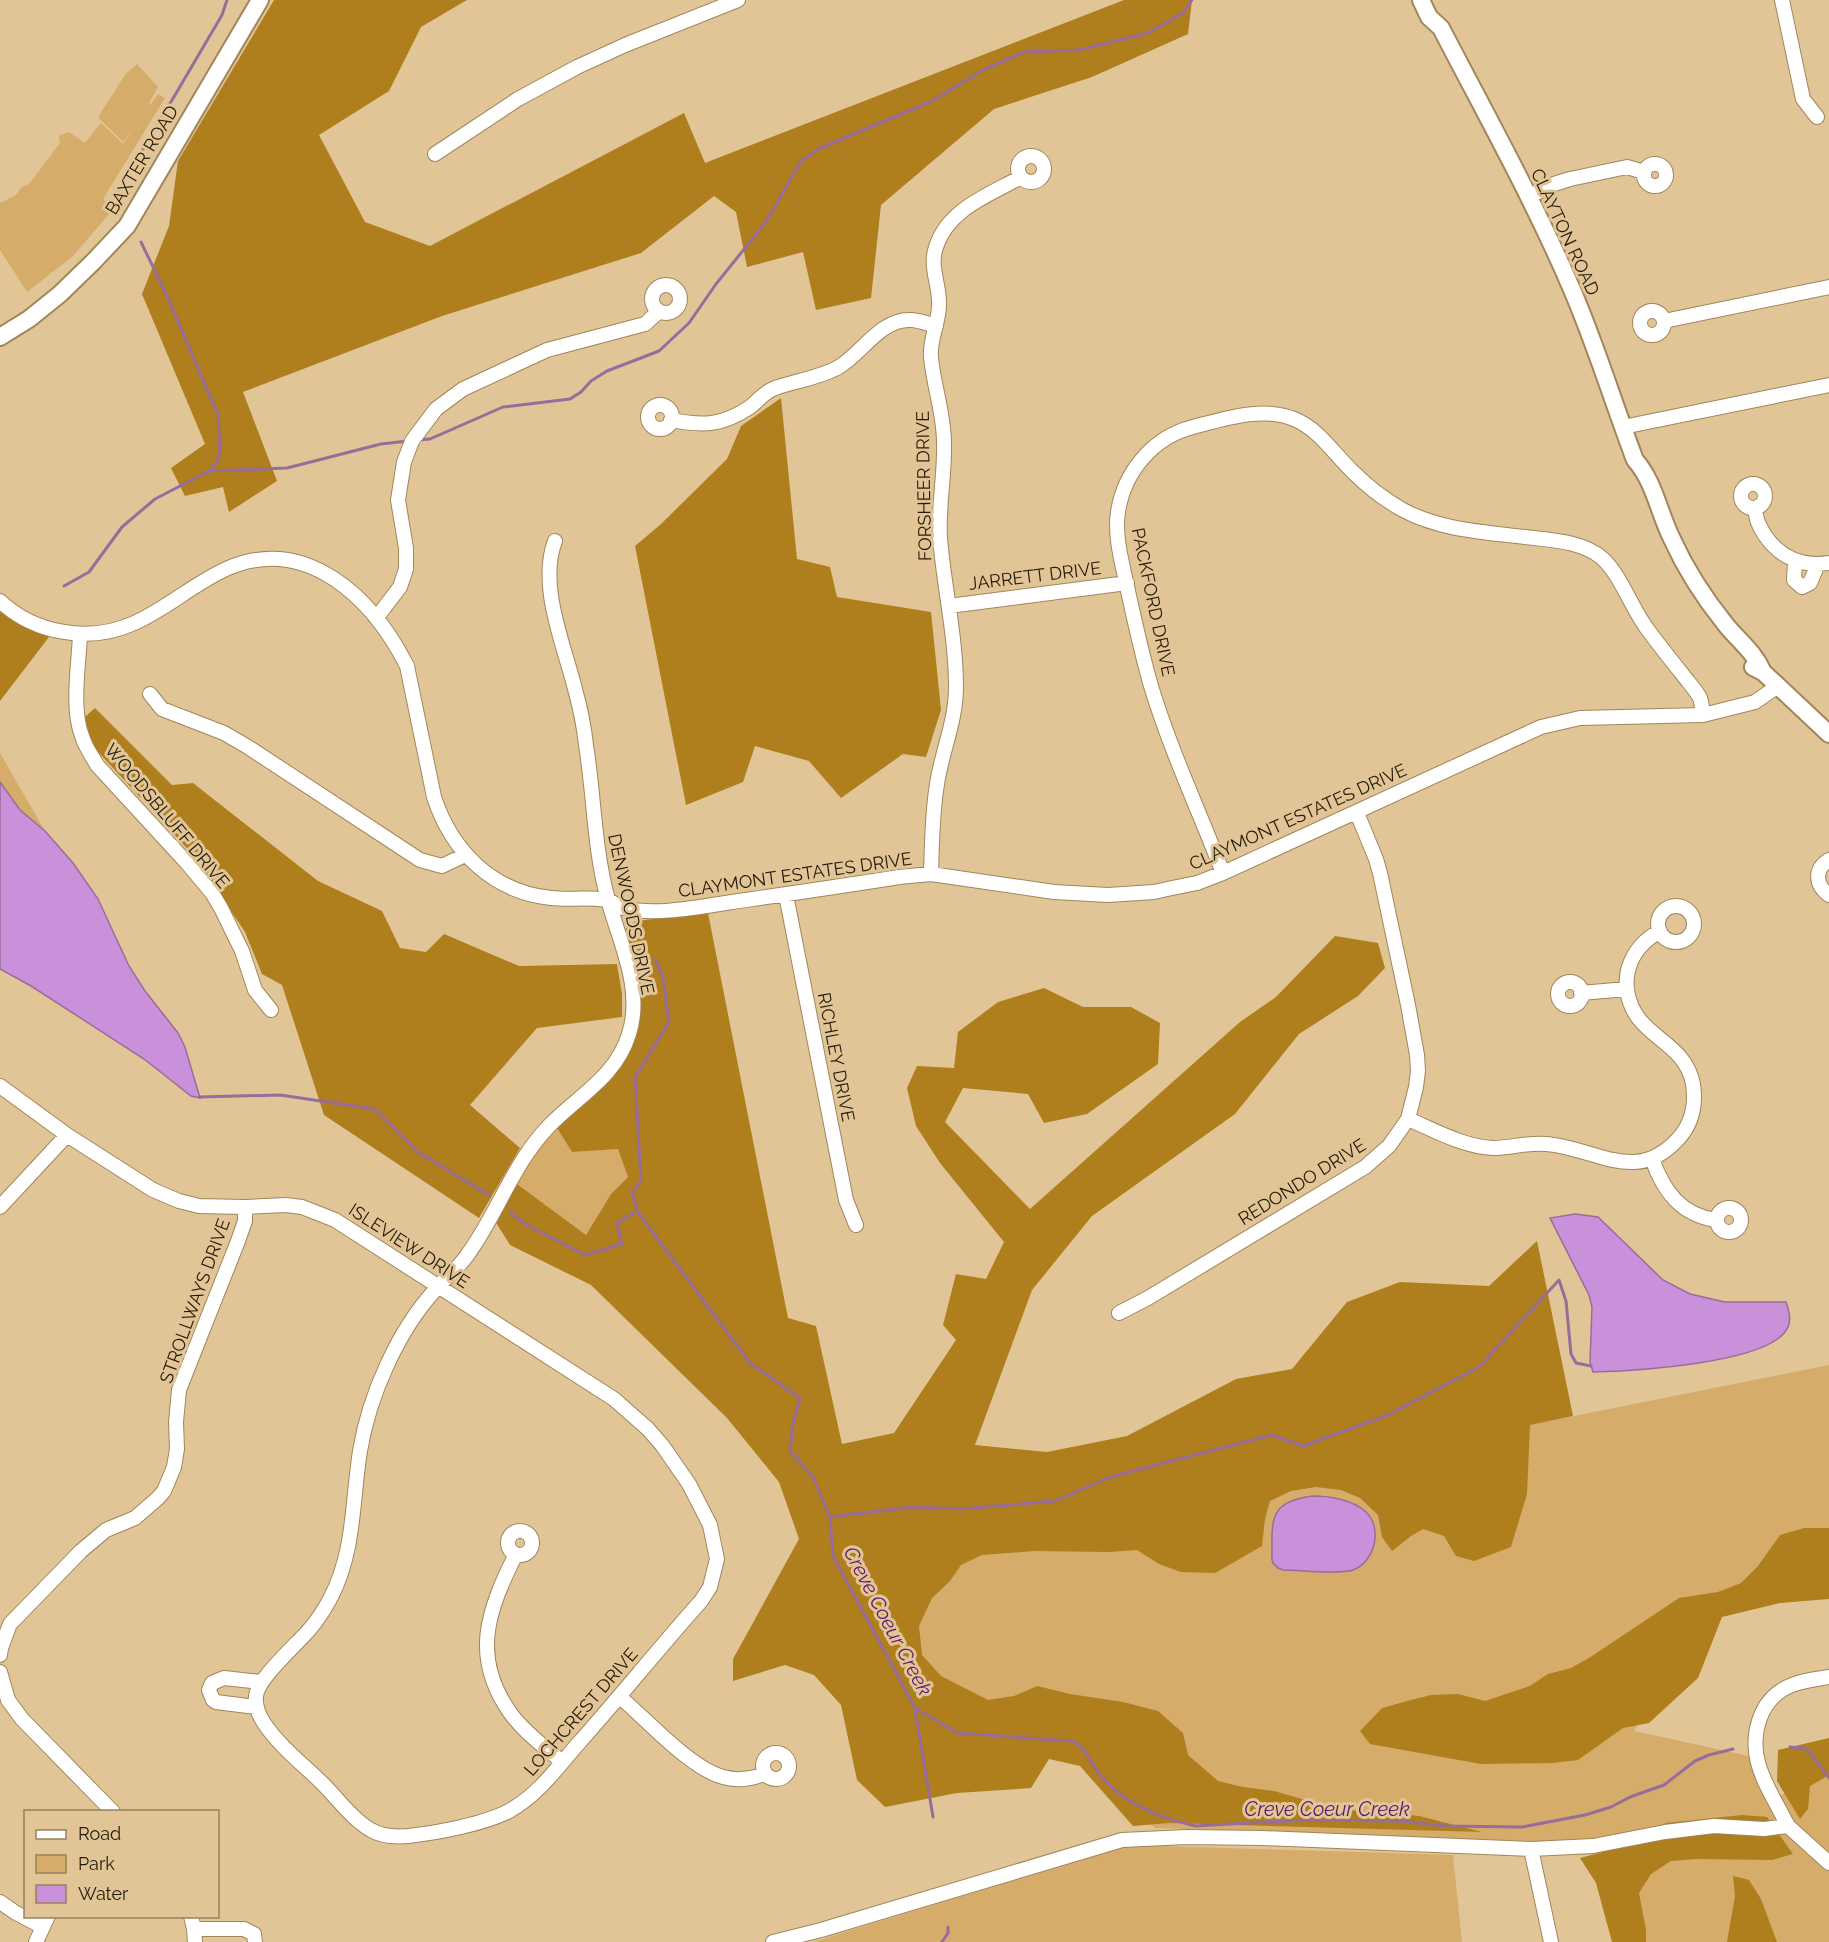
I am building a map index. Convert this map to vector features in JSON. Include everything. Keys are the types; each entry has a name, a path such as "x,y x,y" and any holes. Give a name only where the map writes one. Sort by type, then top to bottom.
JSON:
{"main road":[{"name":"BAXTER ROAD","path":"0,337 29,319 60,294 127,226 260,0"},
{"name":"CLAYTON ROAD","path":"1421,0 1429,17 1441,28 1528,197 1571,287 1635,460 1644,470 1671,539 1698,585 1727,627 1757,658 1763,672 1829,734"},
{"name":"CLAYTON ROAD","path":"1432,0 1440,14 1441,28"}],"street":[{"path":"435,154 518,99 577,67 625,45 738,0"},
{"path":"1782,0 1803,99 1817,117"},
{"path":"1528,197 1570,179 1627,167 1644,172"},
{"name":"FORSHEER DRIVE","path":"931,874 932,818 937,783 952,726 956,688 940,536 944,438 931,357 932,339 940,304 934,260 935,248 945,225 962,210 1021,177"},
{"path":"1664,321 1829,287"},
{"path":"377,617 400,587 406,569 406,548 398,500 404,462 412,441 436,409 477,381 547,350 645,324 659,311"},
{"path":"671,420 696,424 721,423 742,412 773,388 838,368 888,326 908,319 936,326"},
{"path":"1623,427 1829,385"},
{"name":"PACKFORD DRIVE","path":"1223,873 1152,687 1126,583 1120,549 1118,515 1128,479 1149,451 1165,438 1185,429 1263,413 1282,415 1297,420 1313,430 1371,488 1404,511 1430,521 1466,530 1583,546 1603,558 1615,573 1644,625 1699,696 1703,715"},
{"path":"1756,508 1755,516 1767,538 1783,555 1795,561 1823,564 1810,583 1802,587 1794,580 1795,561"},
{"name":"DENWOODS DRIVE","path":"260,1682 314,1624 331,1596 344,1566 351,1538 360,1454 373,1397 405,1330 438,1286 447,1280 467,1256 528,1150 549,1125 603,1079 619,1058 630,1032 633,1018 632,982 615,917 608,900 597,850 586,743 552,599 549,570 551,551 555,541"},
{"name":"CLAYMONT ESTATES DRIVE","path":"0,601 24,619 42,627 80,634 102,632 130,625 229,568 262,561 280,560 300,563 333,577 361,600 377,617 398,647 407,666 434,797 449,833 465,855 491,877 511,888 536,896 608,900 622,908 682,910 931,874 1054,892 1108,895 1154,892 1197,883 1223,873 1357,813 1521,734 1558,722 1603,716 1703,715 1755,702 1778,686"},
{"name":"JARRETT DRIVE","path":"949,606 1126,583"},
{"name":"WOODSBLUFF DRIVE","path":"80,634 77,707 81,735 88,750 97,765 212,893 242,951 255,990 271,1010"},
{"path":"150,694 162,708 224,734 248,747 420,860 442,866 465,855"},
{"name":"REDONDO DRIVE","path":"1119,1313 1148,1298 1365,1167 1389,1146 1408,1119 1416,1088 1417,1055 1380,873 1357,813"},
{"path":"1829,860 1823,864 1817,876 1818,885 1829,895"},
{"name":"RICHLEY DRIVE","path":"786,895 846,1200 856,1225"},
{"path":"1408,1119 1475,1146 1506,1148 1545,1143 1617,1161 1652,1160 1673,1145 1687,1129 1693,1105 1692,1082 1676,1052 1634,1015 1627,988 1633,955 1639,945 1660,931"},
{"path":"1581,993 1627,988"},
{"name":"ISLEVIEW DRIVE","path":"0,1086 67,1135 153,1190 179,1201 200,1206 286,1205 319,1212 335,1220 597,1388 623,1407 662,1445 689,1484 710,1526 717,1558"},
{"path":"0,1207 67,1135"},
{"path":"1652,1160 1661,1181 1676,1202 1690,1213 1716,1220"},
{"name":"STROLLWAYS DRIVE","path":"0,1655 0,1648 10,1624 81,1551 106,1530 135,1518 164,1491 174,1467 177,1449 176,1422 179,1390 238,1241 245,1221 246,1207"},
{"path":"516,1554 494,1600 488,1622 486,1643 488,1660 501,1698 512,1715 522,1727 562,1762"},
{"name":"LOCHCREST DRIVE","path":"256,1707 269,1729 361,1823 382,1835 409,1836 482,1822 499,1816 530,1797 547,1781 701,1601 710,1587 717,1558"},
{"path":"0,1671 8,1700 22,1719 111,1810"},
{"path":"1829,1677 1793,1684 1782,1690 1765,1707 1756,1727 1755,1750 1758,1766 1788,1826 1829,1863"},
{"path":"218,1679 260,1682 256,1691 256,1707 216,1702 211,1697 212,1683 218,1679"},
{"path":"620,1697 707,1771 733,1779 745,1779 764,1774"},
{"path":"773,1942 821,1930 1122,1840 1187,1837 1263,1838 1531,1849 1593,1846 1665,1832 1714,1826 1764,1829 1788,1826"},
{"path":"1531,1849 1551,1942"},
{"path":"0,1902 24,1915"},
{"path":"36,1942 45,1922"},
{"path":"193,1929 244,1929 254,1934 255,1942"}],"green space":[{"path":"137,64 158,87 149,103 151,104 158,94 165,98 103,199 114,208 73,256 27,292 0,250 0,203 16,195 22,187 29,184 60,143 59,136 69,132 85,143 101,123 123,144 133,129 123,142 98,117 125,75"},
{"path":"0,753 45,831 20,810 0,782"},
{"path":"557,1128 572,1152 618,1149 628,1177 611,1194 586,1235 517,1184 534,1151"},
{"path":"1829,1365 1829,1577 1707,1600 1634,1731 1749,1756 1787,1832 1829,1866 1829,1942 1623,1942 1603,1837 1556,1842 1155,1828 1059,1748 874,1793 836,1564"},
{"path":"1829,1768 1829,1853 1792,1825 1778,1797"},
{"path":"1129,1845 1453,1855 1462,1942 813,1942"}],"shaded area":[{"path":"274,0 467,0 421,27 389,91 319,135 365,222 430,246 684,113 705,163 1124,0 1192,0 1188,34 1092,77 994,109 881,205 871,298 816,310 803,252 747,267 736,212 714,196 641,253 442,316 243,392 277,481 229,512 223,487 185,496 171,468 205,444 142,294 169,226 178,161"},
{"path":"781,398 797,559 830,567 837,597 931,612 941,710 926,757 903,754 841,798 809,761 755,746 743,782 686,805 635,546 661,524 727,459 741,426"},
{"path":"0,612 49,637 0,701"},
{"path":"95,708 172,785 193,783 318,881 382,911 400,948 426,952 444,934 519,966 617,964 622,994 622,1017 537,1028 470,1105 520,1148 479,1218 324,1115 282,985 262,974 245,932 195,857 90,743 78,723"},
{"path":"708,913 788,1318 816,1326 842,1444 894,1433 956,1340 943,1325 956,1274 986,1279 1004,1242 940,1163 916,1126 907,1088 917,1066 954,1068 958,1032 998,1002 1044,988 1083,1007 1131,1007 1160,1023 1158,1064 1087,1114 1044,1123 1028,1094 963,1088 945,1122 1030,1209 1240,1022 1276,997 1335,936 1378,943 1385,968 1358,996 1299,1034 1235,1114 1092,1216 1032,1290 975,1445 1047,1452 1127,1436 1236,1379 1292,1369 1347,1302 1400,1282 1489,1286 1537,1241 1573,1416 1530,1425 1527,1494 1511,1547 1474,1561 1456,1556 1444,1536 1423,1529 1392,1551 1382,1537 1378,1515 1360,1498 1341,1490 1316,1487 1291,1491 1270,1501 1262,1546 1215,1573 1181,1572 1159,1564 1137,1550 1034,1551 982,1555 961,1565 950,1581 932,1598 919,1626 922,1655 941,1676 988,1700 1014,1696 1037,1686 1158,1711 1183,1733 1188,1755 1218,1781 1274,1791 1336,1809 1419,1816 1482,1832 1169,1823 1133,1826 1080,1766 1049,1759 1031,1788 957,1793 885,1807 857,1780 841,1705 814,1675 785,1665 733,1681 733,1659 799,1539 779,1482 727,1418 591,1285 510,1245 495,1221 517,1184 586,1235 611,1194 628,1177 618,1149 572,1152 557,1128 620,1068 629,1047 624,930 635,921"},
{"path":"1804,1528 1829,1528 1829,1599 1780,1603 1722,1617 1698,1678 1649,1723 1623,1728 1578,1760 1552,1763 1481,1764 1370,1744 1360,1731 1382,1708 1431,1695 1458,1694 1485,1701 1530,1686 1548,1674 1571,1668 1679,1598 1718,1592 1741,1583 1758,1566 1780,1535"},
{"path":"1829,1738 1829,1775 1810,1786 1808,1809 1800,1819 1777,1781 1778,1750"},
{"path":"1742,1815 1767,1817 1793,1854 1772,1860 1671,1861 1651,1874 1639,1893 1646,1942 1612,1942 1596,1883 1580,1858 1618,1848 1666,1823"},
{"path":"1733,1876 1749,1880 1761,1899 1777,1942 1727,1942 1735,1896"}],"water":[{"path":"0,782 20,810 45,831 73,863 98,899 129,966 145,991 178,1033 185,1047 200,1098 191,1096 144,1059 31,986 0,969"},
{"path":"1575,1214 1598,1217 1663,1280 1690,1294 1725,1302 1786,1302 1790,1319 1789,1326 1775,1341 1727,1358 1666,1367 1593,1372 1590,1362 1592,1307 1589,1295 1550,1218"},
{"path":"1313,1496 1348,1502 1361,1508 1371,1519 1375,1535 1374,1544 1367,1560 1361,1566 1346,1571 1319,1572 1283,1570 1273,1563 1273,1526 1278,1511 1290,1501"}],"waterway":[{"path":"119,200 118,192 222,15 227,0"},
{"path":"418,440 430,439 503,407 570,399 607,371 659,351 689,323 716,284 766,222 801,161 818,149 930,102 987,68 1025,52 1079,50 1148,33 1183,13 1192,0"},
{"path":"64,586 89,572 122,527 155,499 209,471 217,462 220,452 218,415 168,298 141,242"},
{"path":"209,471 287,468 381,444 408,441"},
{"path":"637,1210 632,1193 641,1181 635,1077 669,1022 663,977 655,959"},
{"name":"Creve Coeur Creek","path":"199,1097 280,1095 375,1109 418,1152 489,1195"},
{"name":"Creve Coeur Creek","path":"510,1212 525,1224 585,1255 622,1244 617,1223 637,1211 750,1363 800,1398 793,1423 790,1451 813,1477 830,1517 833,1556 915,1708 957,1733 1071,1741 1084,1750 1107,1783 1129,1800 1155,1813 1195,1826 1305,1820 1401,1821 1444,1826 1522,1827 1585,1815 1611,1807 1630,1797 1664,1785 1695,1761 1733,1749"},
{"path":"830,1517 913,1507 961,1509 1055,1501 1110,1477 1272,1435 1303,1446 1388,1415 1479,1367 1559,1280 1566,1301 1571,1354 1576,1363 1591,1366"},
{"path":"915,1709 933,1817"},
{"name":"Creve Coeur Creek","path":"1790,1747 1808,1750 1829,1778"},
{"path":"942,1942 948,1933 948,1927"}]}
